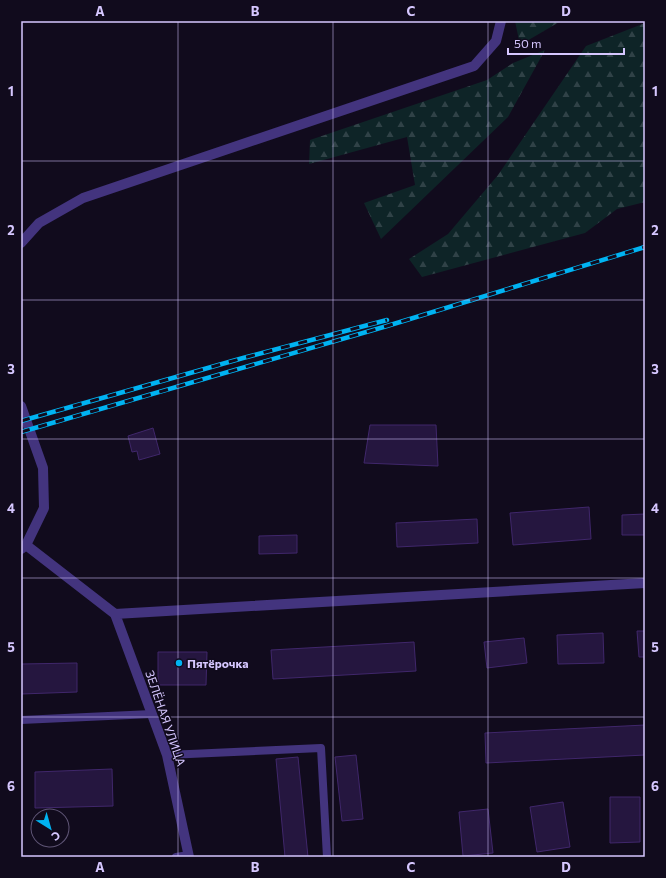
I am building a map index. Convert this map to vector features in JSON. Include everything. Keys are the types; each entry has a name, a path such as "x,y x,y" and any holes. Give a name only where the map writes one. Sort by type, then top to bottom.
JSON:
{"street":[{"path":"21,243 39,223 83,198 474,66 496,42 501,21"},
{"path":"21,406 43,468 44,508 23,547 116,614 645,583"},
{"name":"ЗЕЛЁНАЯ УЛИЦА","path":"116,614 166,755 189,856"}],"lane":[{"path":"21,720 152,714"},
{"path":"166,755 321,748 327,857"},
{"path":"176,857 189,856"}],"green space":[{"path":"515,21 561,21 520,45"},
{"path":"645,23 645,202 617,209 585,233 422,277 409,259 448,234 498,175 586,46"},
{"path":"545,50 508,117 381,239 364,203 415,185 407,137 309,164 310,140 487,80 513,63"}],"building":[{"path":"370,425 436,425 438,466 364,463"},
{"path":"153,428 160,454 139,460 137,451 132,452 128,436"},
{"path":"589,507 591,539 513,545 510,513"},
{"path":"645,514 645,535 622,535 622,515"},
{"path":"477,519 478,543 397,547 396,523"},
{"path":"297,535 297,553 259,554 259,536"},
{"path":"637,631 645,631 645,657 639,657"},
{"path":"603,633 604,663 558,664 557,635"},
{"path":"524,638 527,663 487,668 484,642"},
{"path":"414,642 416,671 273,679 271,650"},
{"path":"158,652 207,652 206,685 158,685"},
{"path":"77,663 77,692 21,694 21,664"},
{"path":"645,725 645,755 486,763 485,733"},
{"path":"356,755 363,819 342,821 335,757"},
{"path":"298,757 308,857 285,857 276,759"},
{"path":"112,769 113,806 35,808 35,772"},
{"path":"610,797 640,797 640,842 610,843"},
{"path":"563,802 570,847 537,852 530,807"},
{"path":"488,809 493,853 463,856 459,812"}],"railway":[{"path":"21,432 387,326 645,247"},
{"path":"21,421 243,358 387,320"}],"place":[{"name":"Пятёрочка","path":"179,663"}]}
